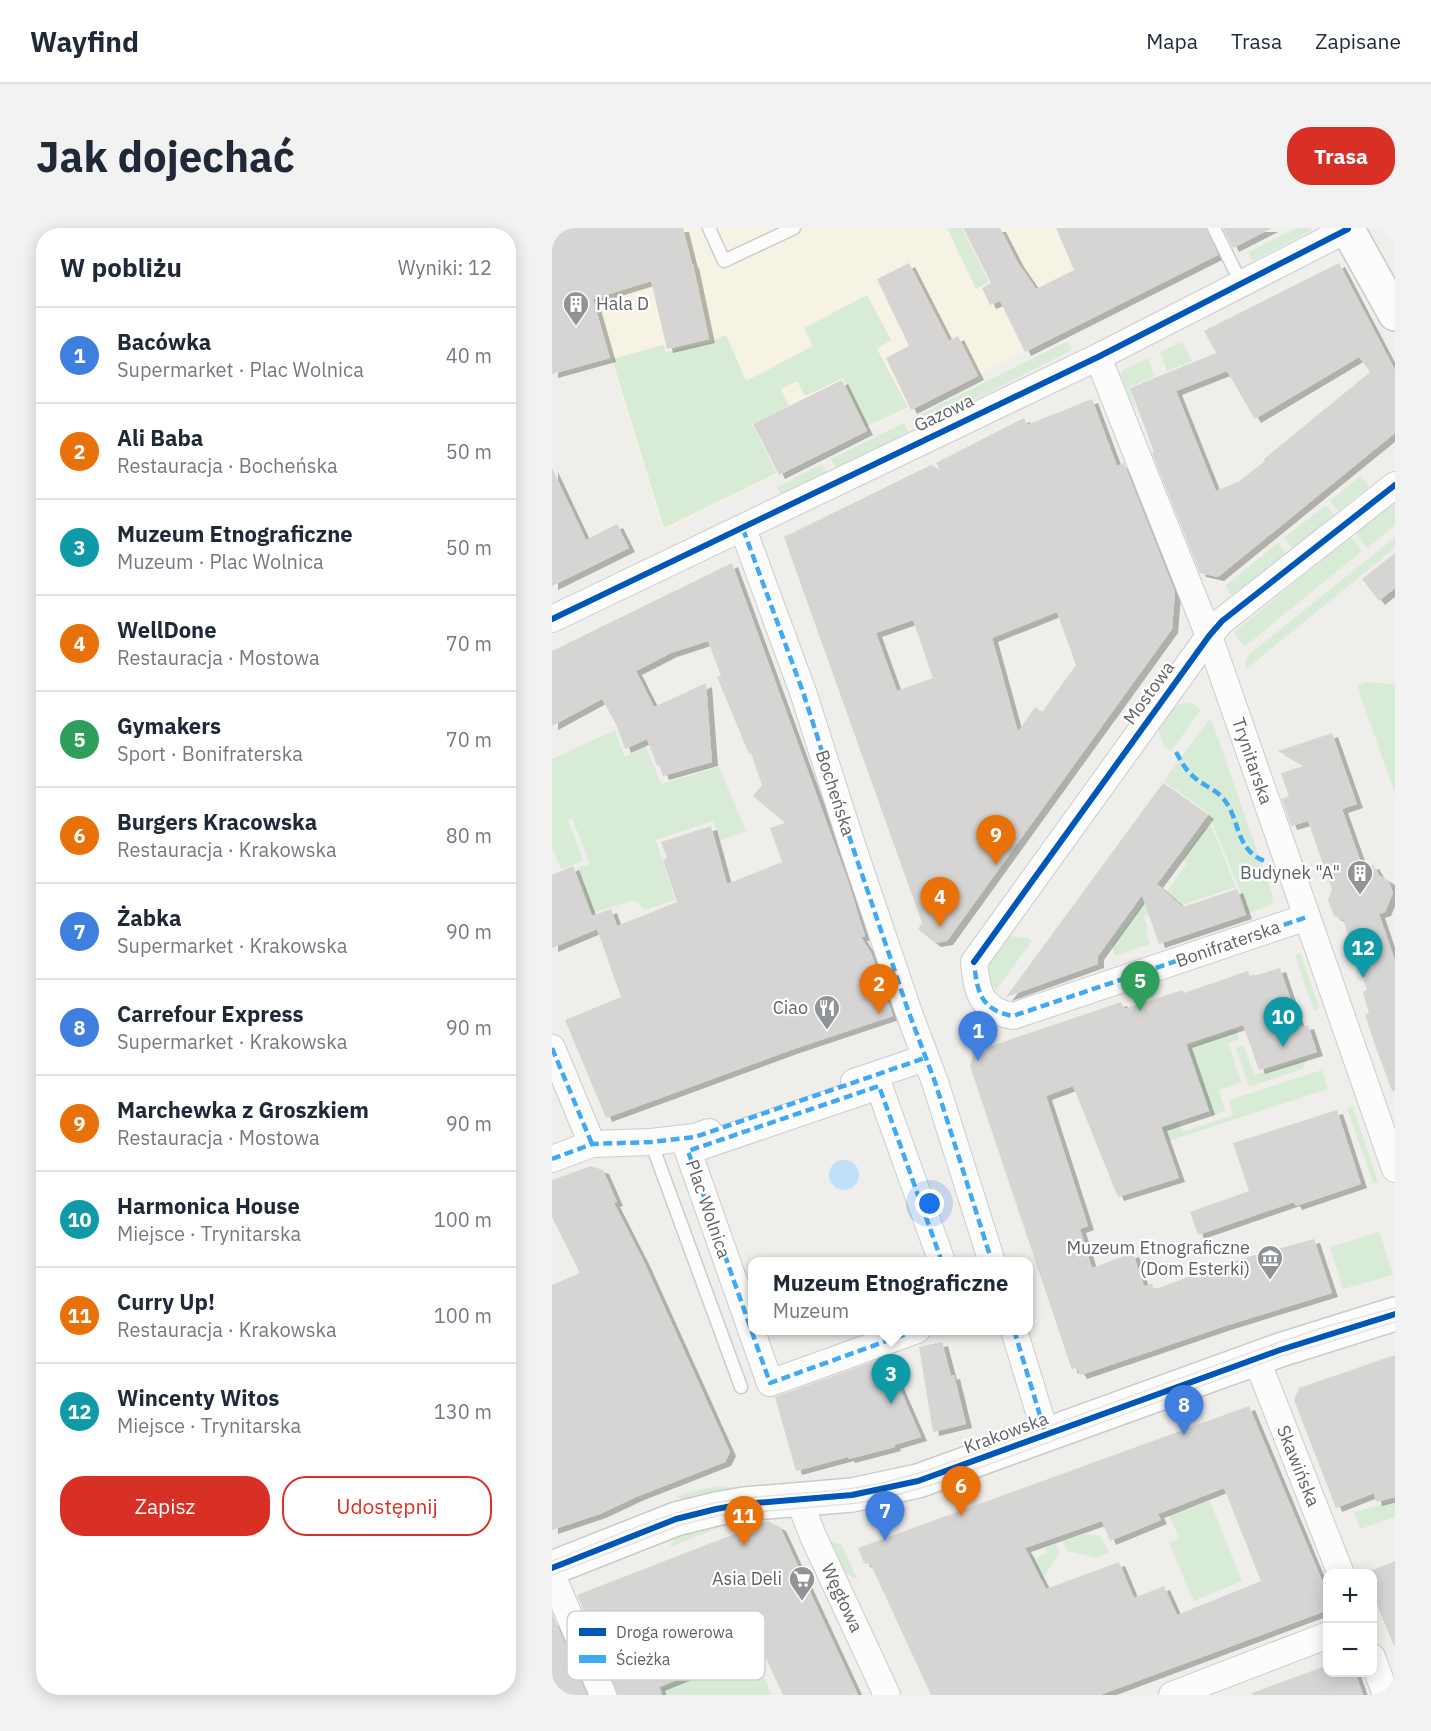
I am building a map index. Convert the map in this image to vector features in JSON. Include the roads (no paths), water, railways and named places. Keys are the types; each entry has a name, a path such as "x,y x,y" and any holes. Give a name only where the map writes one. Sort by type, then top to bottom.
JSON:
{"street":[{"name":"Gazowa","path":"552,620 975,414 1098,357 1347,229"},
{"path":"1347,229 1395,314"},
{"name":"Trynitarska","path":"1098,357 1209,636 1395,1169"},
{"name":"Mostowa","path":"1013,1016 996,1012 984,1000 977,989 974,962 1222,621 1395,485"},
{"name":"Bocheńska","path":"743,528 803,692 853,848 925,1058"},
{"name":"Bonifraterska","path":"1013,1016 1307,917"},
{"path":"552,1048 592,1144"},
{"path":"925,1058 935,1082 990,1257"},
{"name":"Plac Wolnica","path":"651,1142 695,1137 925,1058"},
{"name":"Plac Wolnica","path":"748,1321 688,1151 879,1086 940,1257"},
{"path":"552,1158 592,1144 651,1142"},
{"name":"Krakowska","path":"552,1568 676,1519 744,1504 852,1495 899,1486 1256,1358 1395,1314"},
{"name":"Plac Wolnica","path":"753,1335 770,1383 903,1335"},
{"path":"1016,1335 1046,1435"},
{"name":"Skawińska","path":"1256,1358 1339,1569"},
{"name":"Węgłowa","path":"799,1500 813,1536 887,1695"},
{"path":"552,1575 567,1611"},
{"path":"1172,1695 1323,1637"},
{"path":"1377,1671 1386,1695"},
{"path":"597,1680 603,1695"}],"lane":[{"path":"709,228 724,261 794,228"},
{"path":"1214,228 1241,283"},
{"name":"Plac Wolnica","path":"651,1142 741,1387"}],"water":[{"path":"844,1160 855,1164 859,1175 855,1186 844,1190 833,1186 829,1175 833,1164"}],"tram line":[{"path":"552,1561 656,1520 698,1507 737,1499 869,1486 926,1471 1277,1343 1395,1308"},
{"path":"552,1575 680,1525 721,1515 858,1503 938,1483 1282,1356 1395,1322"}],"place":[{"name":"Hala D","path":"576,327"},
{"name":"Marchewka z Groszkiem","path":"996,865"},
{"name":"Budynek \"A\"","path":"1360,896"},
{"name":"WellDone","path":"940,927"},
{"name":"Wincenty Witos","path":"1363,978"},
{"name":"Gymakers","path":"1140,1011"},
{"name":"Ali Baba","path":"879,1014"},
{"name":"Ciao","path":"827,1031"},
{"name":"Harmonica House","path":"1283,1047"},
{"name":"Bacówka","path":"978,1061"},
{"name":"Muzeum Etnograficzne (Dom Esterki)","path":"1270,1281"},
{"name":"Muzeum Etnograficzne","path":"891,1404"},
{"name":"Carrefour Express","path":"1184,1435"},
{"name":"Burgers Kracowska","path":"961,1516"},
{"name":"Żabka","path":"885,1541"},
{"name":"Curry Up!","path":"744,1546"},
{"name":"Asia Deli","path":"802,1602"}]}
